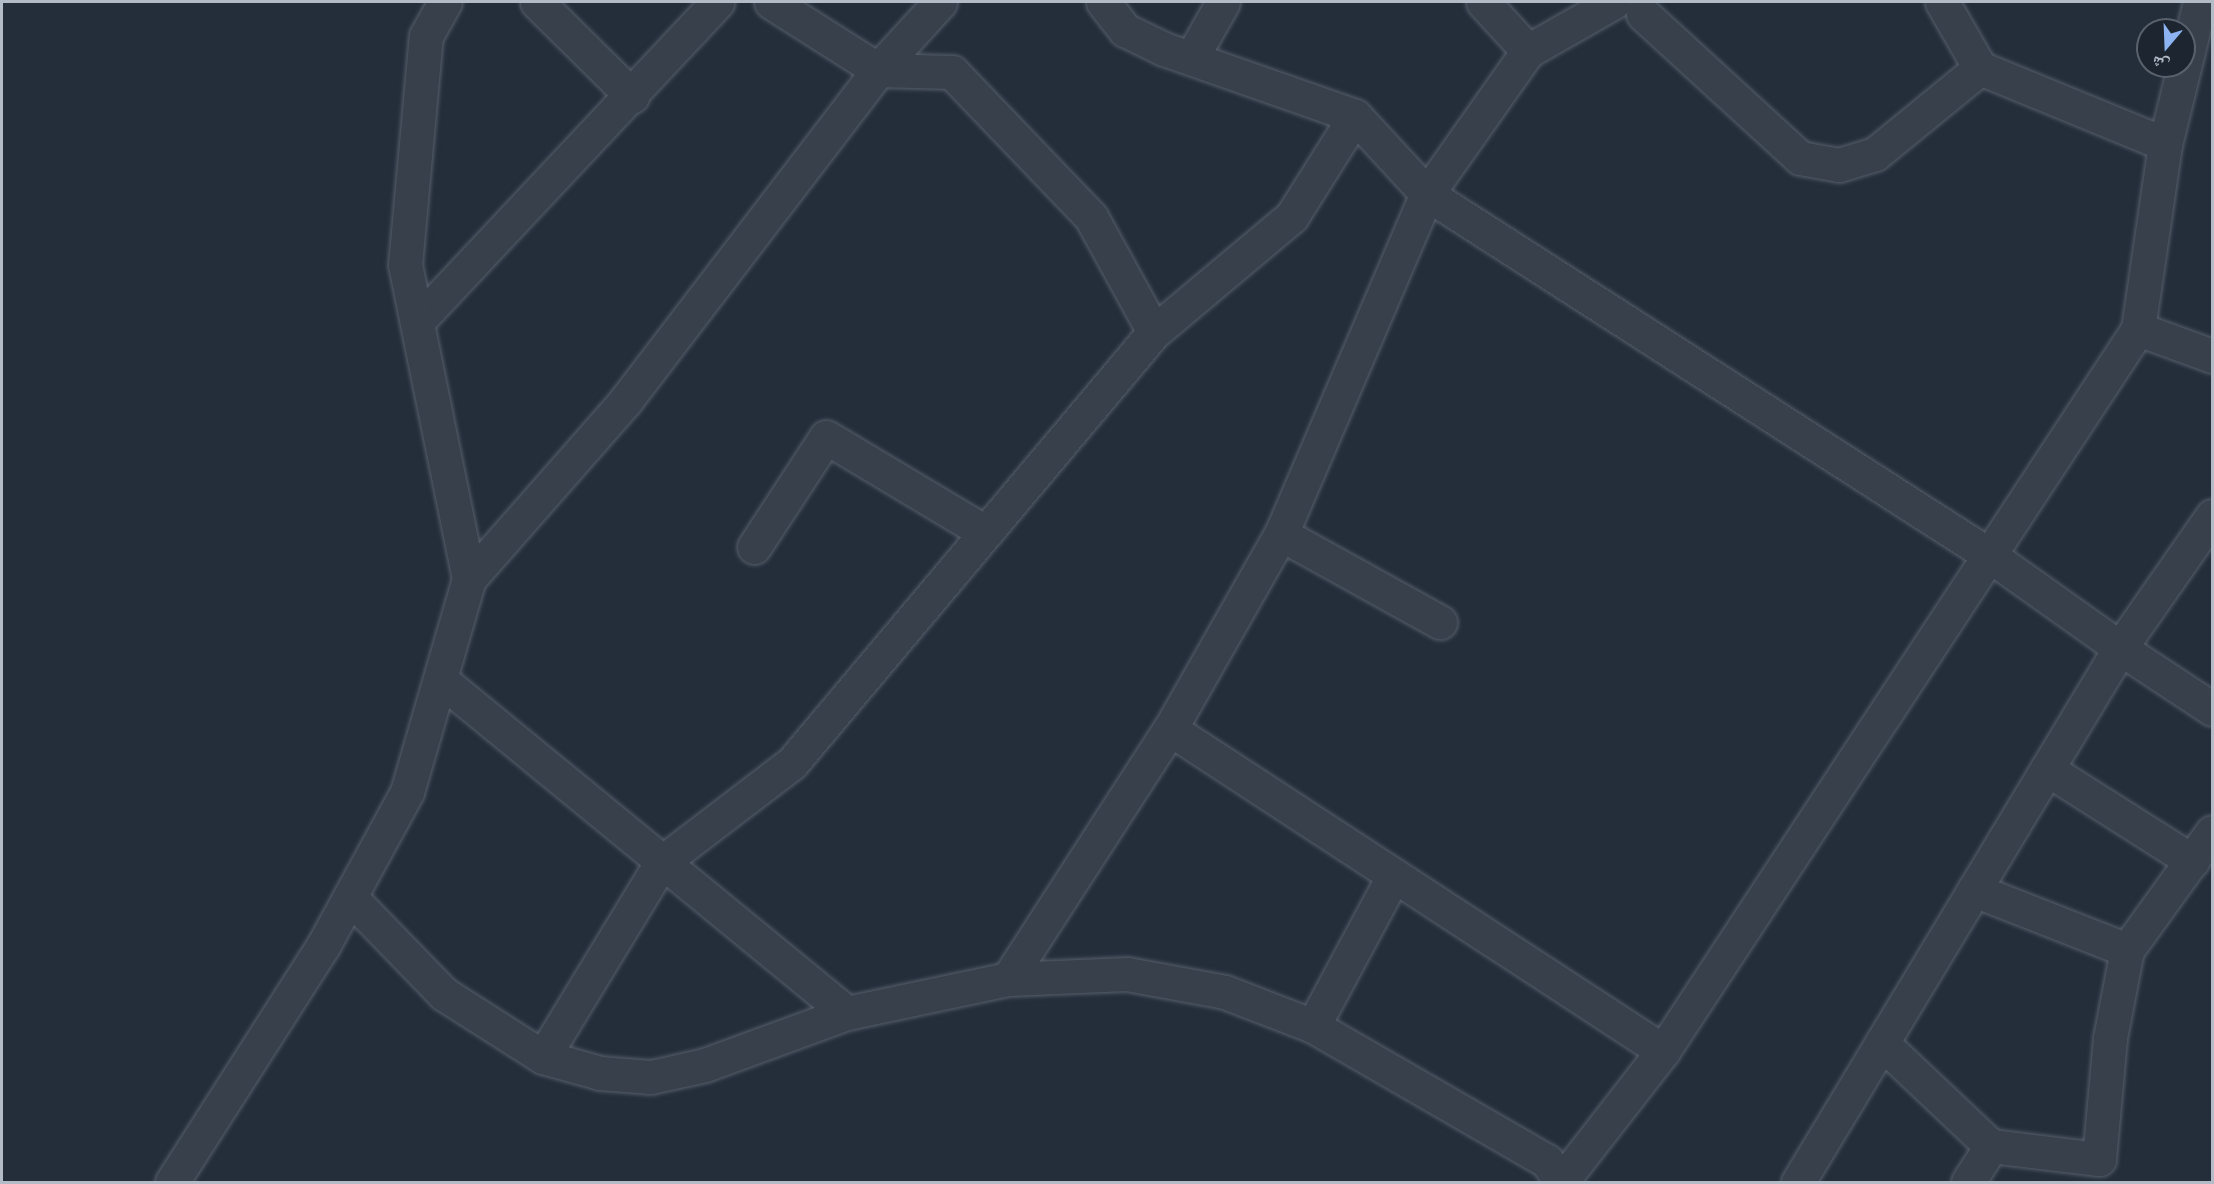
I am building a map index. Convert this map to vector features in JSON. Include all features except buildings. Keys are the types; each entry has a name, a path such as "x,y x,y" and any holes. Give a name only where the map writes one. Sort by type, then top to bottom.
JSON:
{"street":[{"path":"445,2 426,36 405,265 469,579"},
{"path":"537,2 632,96"},
{"path":"417,322 718,2"},
{"path":"771,2 878,70 952,72 1091,217 1154,332"},
{"path":"172,1182 350,897 407,792 469,579 626,400 878,70 940,2"},
{"path":"1103,2 1125,30 1192,57 1355,116 1427,194 1989,555 2120,648 2212,709"},
{"path":"1192,57 1223,2"},
{"path":"1483,2 1528,51"},
{"path":"1942,2 1980,68 2165,144"},
{"path":"350,897 444,994 543,1056 600,1073 651,1077 705,1065 848,1013 1008,979 1127,974 1225,992 1313,1026 1547,1161 1561,1182 1663,1051 2138,329 2165,144 2200,2"},
{"path":"1008,979 1170,729 1281,534 1427,194 1528,51 1636,5 1800,158 1839,165 1875,154 1980,68"},
{"path":"543,1056 661,863 792,763 983,531 1154,332 1292,216 1355,116"},
{"path":"2138,329 2212,356"},
{"path":"754,547 826,437 983,531"},
{"path":"1798,1182 2120,648 2212,516"},
{"path":"1281,534 1440,622"},
{"path":"441,680 661,863 848,1013"},
{"path":"1170,729 1663,1051"},
{"path":"2047,770 2192,861"},
{"path":"1882,1043 1991,1146 2094,1171 2110,1038 2127,950 2212,832"},
{"path":"1313,1026 1394,875"},
{"path":"1974,890 2127,950"},
{"path":"1968,1182 1991,1146"}]}
